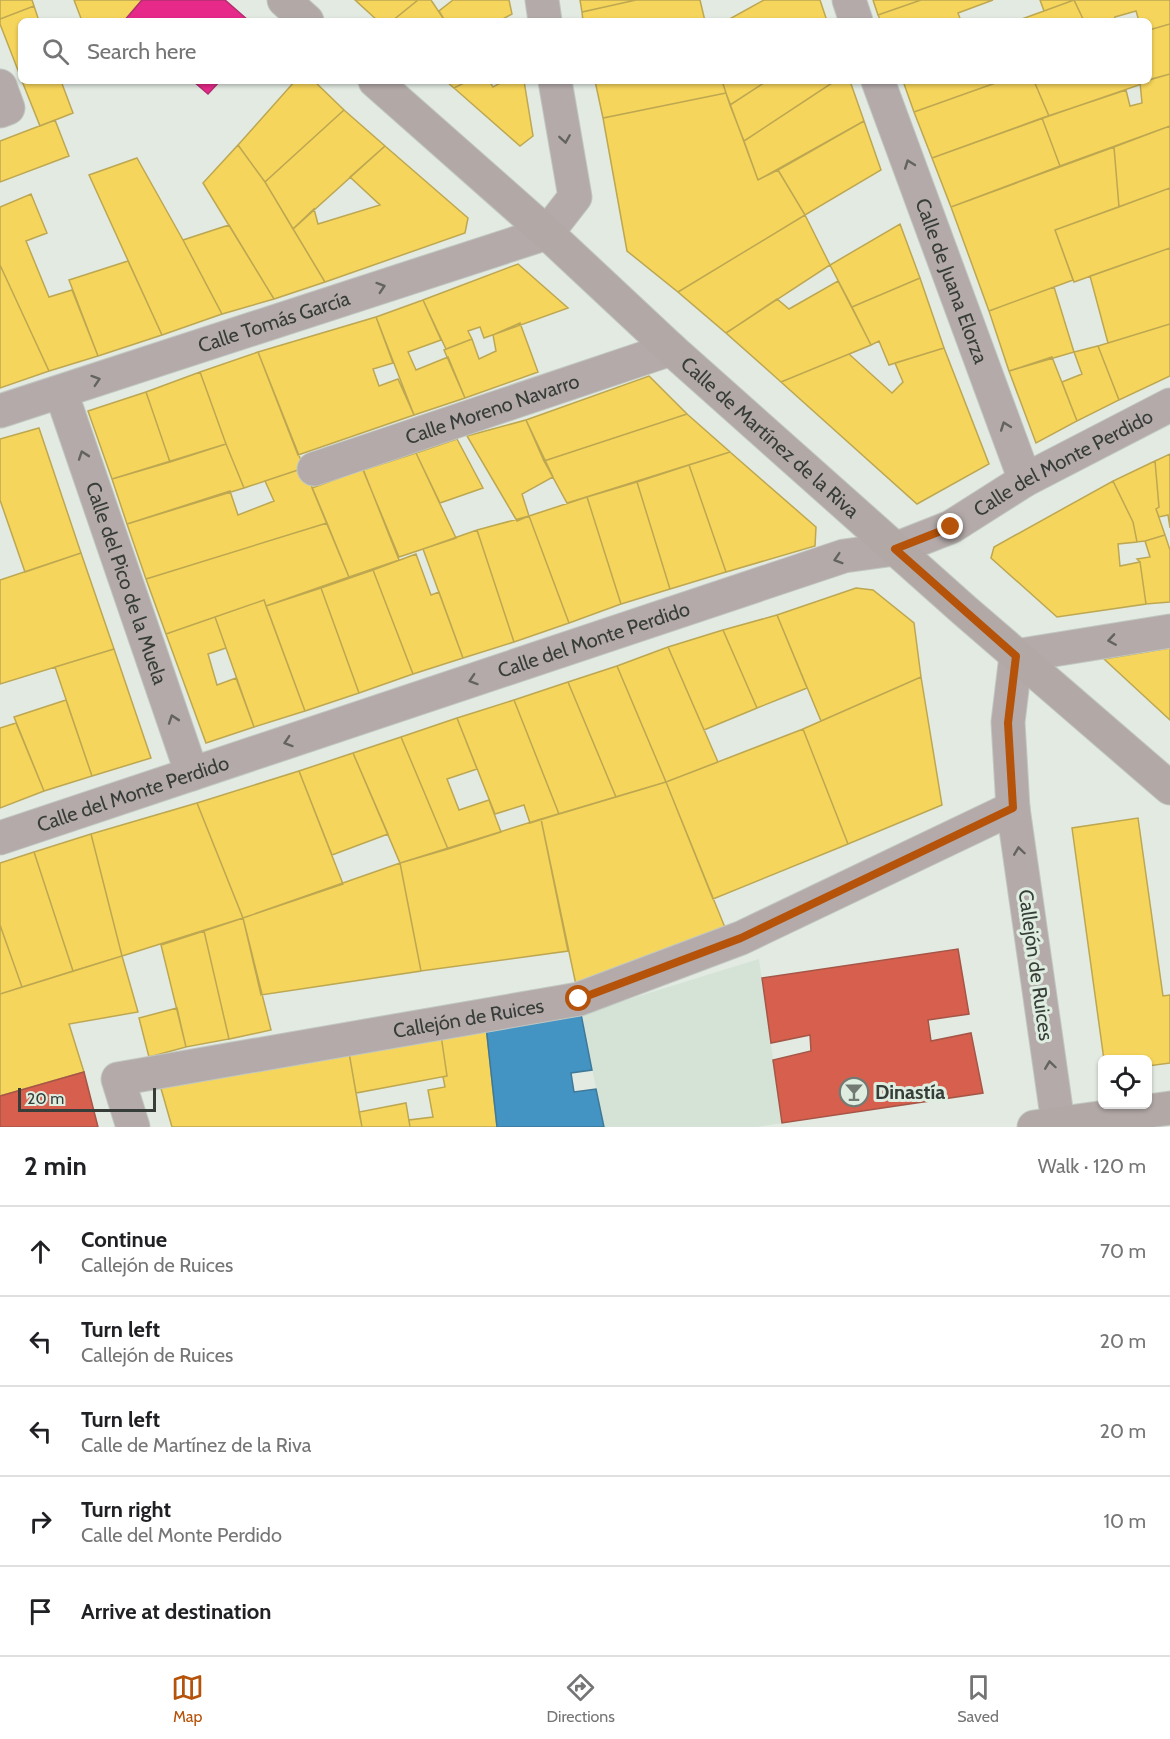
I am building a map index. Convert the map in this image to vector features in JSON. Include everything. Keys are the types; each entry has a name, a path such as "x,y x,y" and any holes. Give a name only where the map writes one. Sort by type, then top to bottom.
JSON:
{"street":[{"path":"284,0 304,18"},
{"path":"542,0 545,18"},
{"path":"849,0 855,18"},
{"name":"Calle de Martínez de la Riva","path":"378,84 547,233 670,349 1016,656 1170,788"},
{"path":"547,233 574,197 555,84"},
{"name":"Calle de Juana Elorza","path":"879,84 1025,480"},
{"path":"0,86 8,108 0,111"},
{"name":"Calle Tomás García","path":"0,411 547,233"},
{"name":"Calle Moreno Navarro","path":"314,469 670,349"},
{"name":"Calle del Pico de la Muela","path":"61,392 192,774"},
{"name":"Calle del Monte Perdido","path":"0,838 844,556 895,549 951,527 1025,480 1170,405"},
{"path":"1016,656 1170,631"},
{"name":"Callejón de Ruices","path":"1016,656 1008,723 1013,808 1046,1125"},
{"name":"Callejón de Ruices","path":"133,1127 118,1079 579,999 741,938 1013,808"},
{"path":"1046,1125 1170,1108"}],"shaded area":[{"path":"759,959 782,1123 756,1127 604,1127 581,1014"}],"building: Homes":[{"path":"0,0 32,0 34,6 0,19"},
{"path":"74,0 142,0 127,18 81,18"},
{"path":"355,0 418,0 396,18 375,18"},
{"path":"418,0 431,0 443,18 396,18"},
{"path":"453,0 509,0 512,14 505,18 443,18 439,11"},
{"path":"580,0 636,0 582,12"},
{"path":"636,0 700,0 704,18 583,18 582,12"},
{"path":"764,0 820,0 826,18 731,18"},
{"path":"873,0 921,0 878,15"},
{"path":"921,0 993,0 958,13 960,18 880,18 878,15"},
{"path":"1040,0 1074,0 1044,11"},
{"path":"1074,0 1170,0 1170,24 1152,29 1152,18 1138,18 1136,11 1114,18 1083,18"},
{"path":"1074,0 1083,18 1024,18"},
{"path":"34,6 38,18 18,18 18,70 0,24 0,19"},
{"path":"1170,24 1170,74 1152,79 1152,29"},
{"path":"1170,74 1170,126 1060,166 1042,118 1126,90 1130,106 1142,103 1140,84 1152,84 1152,79"},
{"path":"23,84 62,84 73,113 40,126"},
{"path":"292,84 317,84 344,110 265,182 238,145"},
{"path":"449,84 462,84 454,88"},
{"path":"462,84 491,84 493,87 498,84 524,84 533,136 520,146 454,88"},
{"path":"596,84 723,84 726,93 603,118"},
{"path":"723,84 762,84 730,105"},
{"path":"762,84 830,84 744,141 730,105"},
{"path":"830,84 851,84 864,121 758,180 744,141"},
{"path":"904,84 993,84 914,112"},
{"path":"993,84 1035,84 1049,116 932,158 914,112"},
{"path":"1035,84 1139,84 1139,85 1049,116"},
{"path":"726,93 758,180 778,170 805,215 678,292 627,251 603,118"},
{"path":"344,110 385,146 293,229 265,182"},
{"path":"1042,118 1060,166 951,207 932,158"},
{"path":"55,120 69,156 0,182 0,141"},
{"path":"864,121 881,170 805,215 778,170"},
{"path":"1170,126 1170,188 1119,207 1114,147"},
{"path":"238,145 265,182 325,282 274,299 203,183"},
{"path":"385,146 468,218 465,233 325,282 293,229 314,209 318,224 380,205 350,177"},
{"path":"1114,147 1119,207 1055,230 1073,280 989,311 951,207"},
{"path":"137,158 222,314 162,335 89,175"},
{"path":"1170,188 1170,248 1074,282 1055,230"},
{"path":"31,194 47,233 26,241 49,297 72,290 98,356 49,371 0,265 0,207"},
{"path":"805,215 830,265 726,333 678,292"},
{"path":"900,224 920,278 852,307 830,265"},
{"path":"229,225 274,299 222,314 183,240"},
{"path":"1170,248 1170,324 1108,343 1090,276"},
{"path":"128,261 162,335 98,356 69,280"},
{"path":"518,264 568,308 484,338 480,327 468,331 472,339 446,349 423,300"},
{"path":"0,265 49,371 0,388"},
{"path":"920,278 944,348 889,365 879,341 871,345 852,307"},
{"path":"838,281 871,345 781,382 726,333 777,299 789,309"},
{"path":"1054,287 1074,352 1009,371 989,311"},
{"path":"423,300 441,340 408,352 416,370 448,357 465,398 414,415 376,317"},
{"path":"376,317 393,363 373,369 379,386 398,379 414,415 298,455 258,352"},
{"path":"520,323 538,372 465,398 444,350 472,339 479,359 496,351 493,335"},
{"path":"1170,324 1170,376 1119,400 1098,346"},
{"path":"1098,346 1119,400 1077,421 1062,382 1082,374 1074,352"},
{"path":"944,348 989,464 917,504 781,382 849,354 892,393 903,382 895,363"},
{"path":"258,352 304,468 244,488 200,372"},
{"path":"1052,357 1077,421 1036,443 1009,371"},
{"path":"200,372 226,444 170,462 146,392"},
{"path":"649,376 687,414 544,461 526,420"},
{"path":"146,392 170,462 112,479 88,411"},
{"path":"687,414 730,452 567,503 544,461"},
{"path":"526,420 553,477 522,494 529,516 517,521 467,436"},
{"path":"39,428 81,553 25,572 0,500 0,439"},
{"path":"457,439 483,488 440,503 416,453"},
{"path":"226,444 244,488 127,524 112,479"},
{"path":"730,452 816,527 815,546 726,572 689,465"},
{"path":"416,453 456,538 399,557 363,470"},
{"path":"1170,454 1170,528 1168,515 1159,517 1156,509 1159,507 1155,461"},
{"path":"1155,461 1159,507 1156,509 1165,535 1137,542 1133,522 1113,481"},
{"path":"689,465 726,572 670,589 637,482"},
{"path":"304,468 327,523 146,579 127,524 230,491 238,515 274,501 265,481"},
{"path":"363,469 399,560 349,577 312,488"},
{"path":"1113,481 1133,522 1137,542 1118,544 1120,566 1140,562 1146,604 1057,617 991,558 994,547"},
{"path":"637,482 670,589 621,604 587,497"},
{"path":"587,497 621,604 569,623 529,516"},
{"path":"529,516 569,623 514,642 477,530"},
{"path":"327,523 349,577 266,606 264,600 166,634 146,579"},
{"path":"477,530 514,642 463,658 423,549"},
{"path":"1165,535 1170,550 1170,602 1146,604 1140,562 1137,559 1150,557 1145,541"},
{"path":"81,553 114,649 0,684 0,580"},
{"path":"416,554 431,595 439,592 463,658 413,674 373,570"},
{"path":"373,570 413,674 359,693 321,588"},
{"path":"321,588 359,693 305,711 266,606"},
{"path":"856,588 873,590 914,623 921,677 821,721 777,615"},
{"path":"264,600 305,711 254,727 215,617"},
{"path":"777,615 807,688 757,708 723,630"},
{"path":"215,617 226,648 208,654 217,685 236,678 254,727 206,743 166,634"},
{"path":"723,630 757,708 704,730 668,647"},
{"path":"668,647 718,762 666,782 617,666"},
{"path":"1170,648 1170,720 1104,659"},
{"path":"114,649 151,758 92,776 55,667"},
{"path":"617,666 666,782 616,797 568,682"},
{"path":"921,677 942,805 848,844 803,729"},
{"path":"568,682 616,797 559,814 514,700"},
{"path":"66,700 92,776 44,791 14,717"},
{"path":"514,700 559,814 530,823 524,805 495,814 457,718"},
{"path":"457,718 477,769 447,779 459,810 489,800 501,832 448,849 401,737"},
{"path":"16,723 44,791 0,808 0,728"},
{"path":"803,729 848,844 713,899 666,782"},
{"path":"401,737 448,849 400,863 353,753"},
{"path":"353,753 388,834 332,855 299,771"},
{"path":"299,771 343,884 243,918 197,803"},
{"path":"666,782 726,930 576,985 541,819"},
{"path":"197,803 243,918 122,956 91,834"},
{"path":"1138,818 1163,996 1170,995 1170,1063 1152,1065 1152,1055 1103,1055 1072,828"},
{"path":"541,819 568,951 421,971 400,863"},
{"path":"91,834 122,956 73,971 34,852"},
{"path":"34,852 73,971 22,987 0,925 0,863"},
{"path":"400,863 421,971 261,995 243,918"},
{"path":"243,918 271,1030 229,1039 204,931"},
{"path":"0,925 22,987 0,994"},
{"path":"204,931 229,1039 186,1047 161,945"},
{"path":"122,956 138,1012 69,1024 84,1072 0,1096 0,994"},
{"path":"177,1008 186,1047 149,1057 139,1018"},
{"path":"486,1026 497,1127 410,1127 409,1120 433,1117 428,1090 445,1087 443,1077 447,1076 441,1035"},
{"path":"441,1035 447,1076 356,1093 348,1047"},
{"path":"348,1047 362,1127 172,1127 160,1085"},
{"path":"406,1103 410,1127 362,1127 359,1112"}],"building: Shops":[{"path":"958,949 969,1014 928,1020 931,1041 971,1033 983,1093 782,1123 773,1060 811,1051 810,1035 771,1043 762,978"},
{"path":"84,1072 98,1127 0,1127 0,1096"}],"building: Schools":[{"path":"581,1014 592,1070 571,1073 574,1092 596,1089 604,1127 497,1127 486,1026"}],"building: Health":[{"path":"142,0 225,0 246,18 127,18"},
{"path":"196,84 217,84 208,94"}],"place":[{"name":"Dinastía","path":"854,1092"}],"route":[{"path":"579,999 741,938 1013,808 1008,723 1016,656 895,549 951,527"}]}
